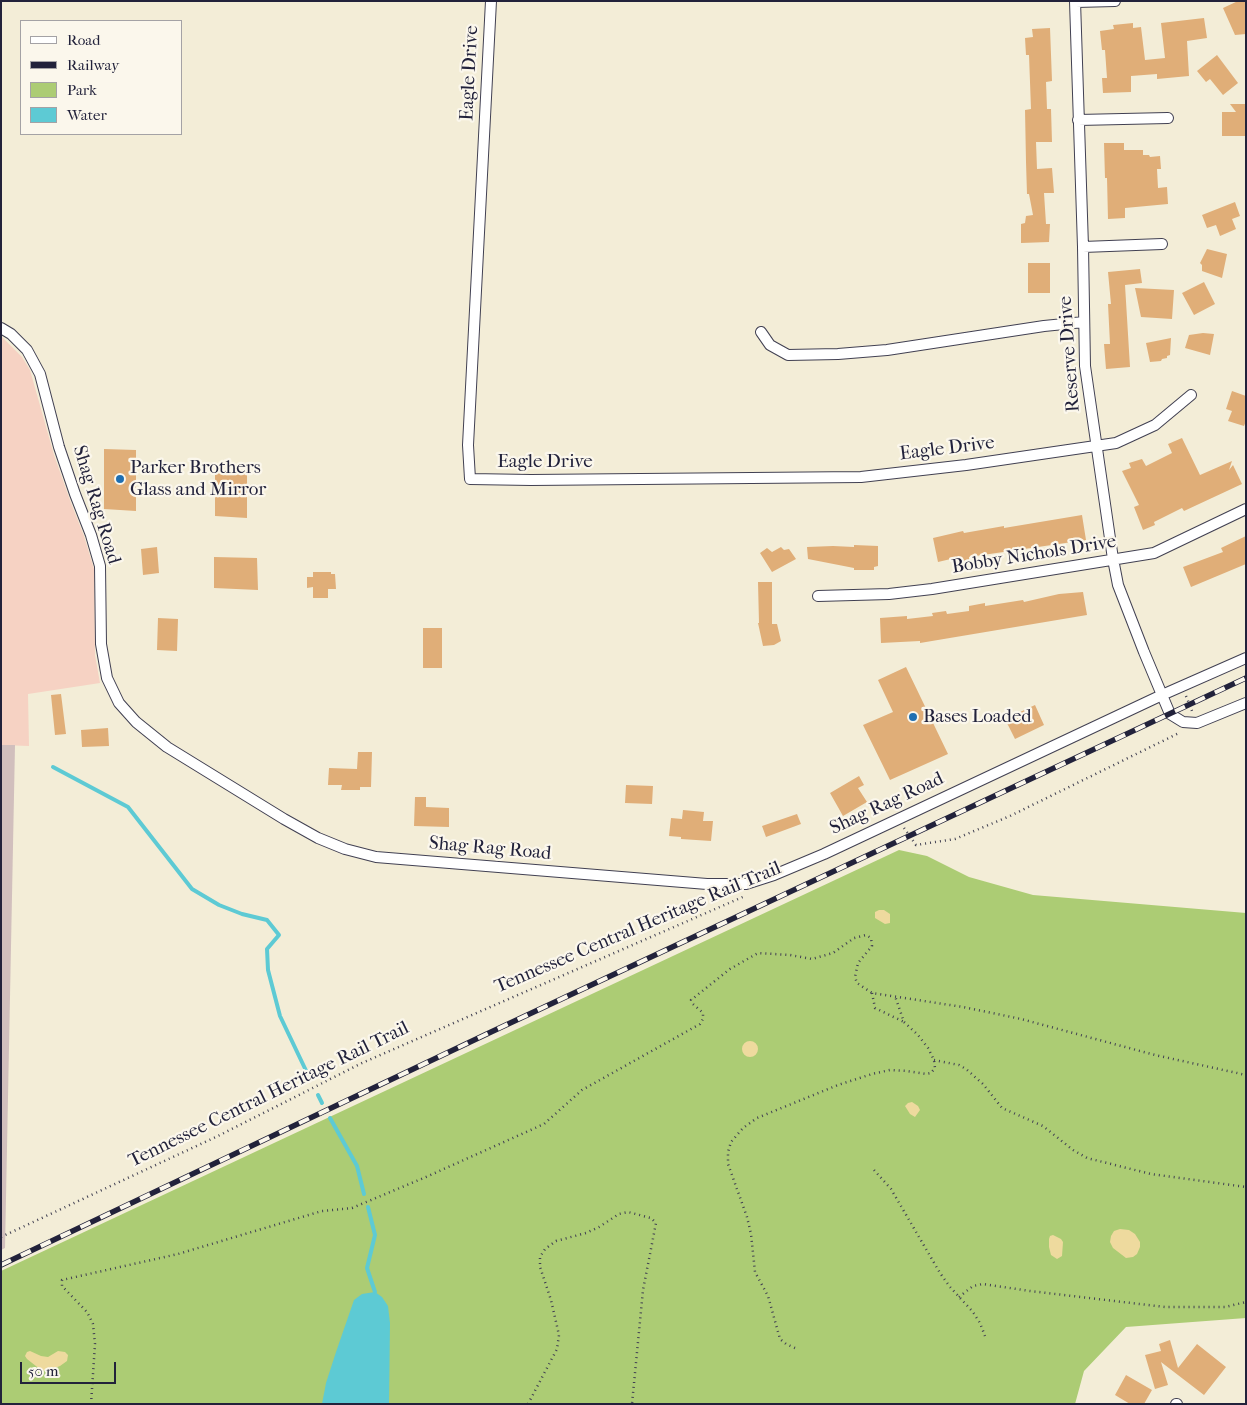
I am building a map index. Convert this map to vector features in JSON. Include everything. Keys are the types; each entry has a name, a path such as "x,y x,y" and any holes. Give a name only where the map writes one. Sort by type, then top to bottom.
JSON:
{"street":[{"name":"Eagle Drive","path":"491,1 468,445 470,479 861,477 966,465 1095,445"},
{"path":"1076,2 1115,1"},
{"name":"Reserve Drive","path":"1076,2 1085,366 1095,445 1118,585 1162,695"},
{"path":"1078,120 1168,118"},
{"path":"1083,247 1162,244"},
{"path":"761,332 770,345 788,355 838,354 887,350 1044,326 1084,322"},
{"name":"Shag Rag Road","path":"1,328 11,334 27,350 40,374 59,447 91,535 100,566 101,644 105,670 119,703 136,722 167,747 284,819 318,838 345,849 376,858 707,884 746,884 774,875 824,854 1162,695 1246,658"},
{"path":"1095,445 1116,443 1155,425 1191,394"},
{"name":"Bobby Nichols Drive","path":"818,596 889,594 932,589 1154,553 1246,510"},
{"path":"1162,695 1170,714 1183,722 1197,723 1246,702"}],"path":[{"path":"896,831 905,827 916,845 955,839 1010,816 1197,723 1186,696"},
{"name":"Tennessee Central Heritage Rail Trail","path":"1,1237 218,1136 362,1063 749,895"},
{"path":"91,1404 95,1344 93,1324 87,1312 62,1286 62,1280 178,1254 322,1211 352,1208 544,1124 582,1090 700,1024 703,1020 703,1013 693,1004 692,1000 730,969 758,953 790,955 812,960 833,953 854,938 866,935 871,938 872,946 858,963 855,977 857,983 872,993 964,1007 1021,1019 1154,1055 1246,1074"},
{"path":"795,1348 780,1339 768,1296 755,1272 751,1234 747,1217 728,1164 728,1152 731,1142 743,1128 757,1118 829,1088 890,1070 931,1073 935,1068 934,1060 923,1042 904,1022 876,1008 872,993"},
{"path":"895,996 904,1022"},
{"path":"934,1060 959,1065 966,1069 983,1084 1002,1108 1044,1126 1073,1150 1087,1158 1151,1174 1246,1187"},
{"path":"874,1170 891,1189 940,1273 974,1312 985,1336"},
{"path":"528,1404 557,1349 559,1335 551,1300 540,1268 540,1257 545,1249 556,1241 586,1233 619,1214 628,1212 652,1218 656,1223 643,1290 632,1404"},
{"path":"959,1297 973,1286 983,1284 1166,1307 1225,1306 1246,1302"}],"shaded area":[{"path":"1,336 22,357 30,370 54,455 94,569 95,655 100,683 28,694 29,746 1,745"},
{"path":"1,745 15,745 5,1248 1,1250"}],"green space":[{"path":"899,850 927,856 969,877 1033,895 1246,913 1246,1318 1126,1327 1084,1371 1075,1404 1,1404 1,1271"}],"sand":[{"path":"884,910 890,914 890,923 885,924 875,918 875,912"},
{"path":"750,1041 758,1049 750,1057 742,1049"},
{"path":"912,1102 920,1110 915,1117 910,1114 905,1106"},
{"path":"1120,1229 1129,1230 1135,1234 1140,1242 1137,1254 1133,1257 1126,1258 1113,1248 1110,1242 1114,1231"},
{"path":"1053,1235 1063,1242 1062,1256 1057,1259 1051,1255 1049,1247 1050,1236"},
{"path":"30,1351 48,1357 58,1351 65,1352 68,1355 67,1361 47,1371 41,1370 25,1356"}],"water":[{"path":"375,1292 382,1297 388,1306 390,1323 389,1404 322,1404 326,1383 354,1300 362,1294"}],"building":[{"path":"1238,1 1246,1 1246,34 1235,35 1223,8"},
{"path":"1204,18 1207,38 1187,41 1189,76 1157,79 1157,74 1131,76 1131,92 1103,93 1102,78 1107,78 1105,50 1102,50 1100,31 1114,29 1113,25 1133,23 1133,28 1141,27 1145,60 1165,58 1161,23"},
{"path":"1050,28 1052,81 1046,82 1047,109 1051,109 1052,142 1036,142 1037,169 1052,168 1054,193 1044,193 1046,224 1050,224 1049,242 1021,243 1021,224 1025,223 1026,216 1033,215 1029,194 1027,194 1025,110 1031,109 1029,55 1026,55 1025,38 1033,37 1032,29"},
{"path":"1217,55 1238,83 1223,95 1210,79 1206,82 1197,71"},
{"path":"1230,104 1246,104 1246,136 1222,136 1222,112 1236,112"},
{"path":"1104,143 1124,143 1124,150 1143,150 1143,155 1149,155 1150,157 1160,156 1161,169 1157,169 1158,188 1167,187 1168,204 1125,208 1125,218 1108,219"},
{"path":"1235,202 1240,216 1232,219 1236,229 1220,236 1216,225 1207,228 1202,215"},
{"path":"1207,249 1227,254 1222,278 1202,271 1200,263"},
{"path":"1028,263 1050,263 1050,293 1028,293"},
{"path":"1140,269 1142,283 1125,285 1130,367 1106,369 1104,344 1110,344 1108,304 1111,304 1108,272"},
{"path":"1204,282 1215,304 1194,315 1182,293"},
{"path":"1135,288 1174,290 1172,319 1141,317"},
{"path":"1214,334 1210,355 1185,348 1189,335"},
{"path":"1171,338 1170,355 1161,361 1150,362 1146,343"},
{"path":"1232,391 1246,396 1246,421 1244,426 1228,421 1232,411 1226,409"},
{"path":"1182,438 1200,475 1232,461 1229,470 1233,465 1242,484 1184,511 1182,508 1154,522 1155,525 1143,530 1134,507 1139,505 1122,471 1131,468 1129,463 1142,459 1146,466 1172,453 1168,444"},
{"name":"Parker Brothers Glass and Mirror","path":"104,449 136,450 136,511 104,509"},
{"path":"215,473 247,474 247,518 215,516"},
{"path":"1082,515 1086,540 969,557 969,560 956,562 955,558 938,562 933,538 963,531 964,533 1004,526 1004,528"},
{"path":"1246,536 1246,564 1191,587 1183,567 1223,552 1221,548"},
{"path":"854,545 878,546 878,566 874,567 874,570 854,570 854,568 808,559 807,547 854,547"},
{"path":"157,547 159,573 143,575 141,549"},
{"path":"781,547 784,550 789,549 796,559 772,572 760,553 767,548 772,552"},
{"path":"214,557 257,558 258,590 214,588"},
{"path":"313,572 331,572 331,574 335,574 336,589 328,589 328,598 313,598 313,587 307,588 307,577 313,577"},
{"path":"758,582 772,582 772,624 777,624 781,641 774,645 763,646 758,623"},
{"path":"1083,592 1087,615 920,643 920,641 881,643 880,618 907,616 907,619 933,616 932,613 946,611 947,614 969,611 969,606 985,603 985,606 1023,600 1024,602 1059,594"},
{"path":"158,618 178,619 177,651 157,650"},
{"path":"423,628 442,628 442,668 423,668"},
{"name":"Bases Loaded","path":"906,667 948,754 890,780 863,725 893,712 878,680"},
{"path":"61,694 66,734 55,735 51,695"},
{"path":"1035,705 1044,725 1015,739 1005,719"},
{"path":"108,728 109,746 82,747 81,730"},
{"path":"358,752 372,752 371,787 360,787 360,790 341,790 342,785 328,785 329,768 357,769"},
{"path":"859,776 864,785 858,788 867,802 843,816 830,793"},
{"path":"626,785 653,786 652,804 625,803"},
{"path":"415,797 426,797 426,807 449,808 449,827 414,826"},
{"path":"683,810 704,812 703,821 713,821 711,841 681,839 681,837 669,836 671,818 682,819"},
{"path":"797,814 801,824 766,837 762,826"},
{"path":"1170,1340 1178,1368 1197,1344 1226,1367 1204,1395 1161,1362 1168,1385 1155,1389 1145,1355 1161,1351 1159,1344"},
{"path":"1126,1375 1152,1390 1144,1404 1130,1404 1115,1395"}],"waterway":[{"path":"53,767 128,807 192,889 219,905 242,914 267,920 279,935 267,949 268,970 280,1016 310,1079"},
{"path":"318,1095 322,1103"},
{"path":"330,1118 357,1166 364,1194"},
{"path":"368,1207 375,1235 367,1268 375,1292"}],"railway":[{"path":"1,1265 491,1032 1246,678"}],"place":[{"name":"Parker Brothers Glass and Mirror","path":"120,479"},
{"name":"Bases Loaded","path":"913,717"}]}
